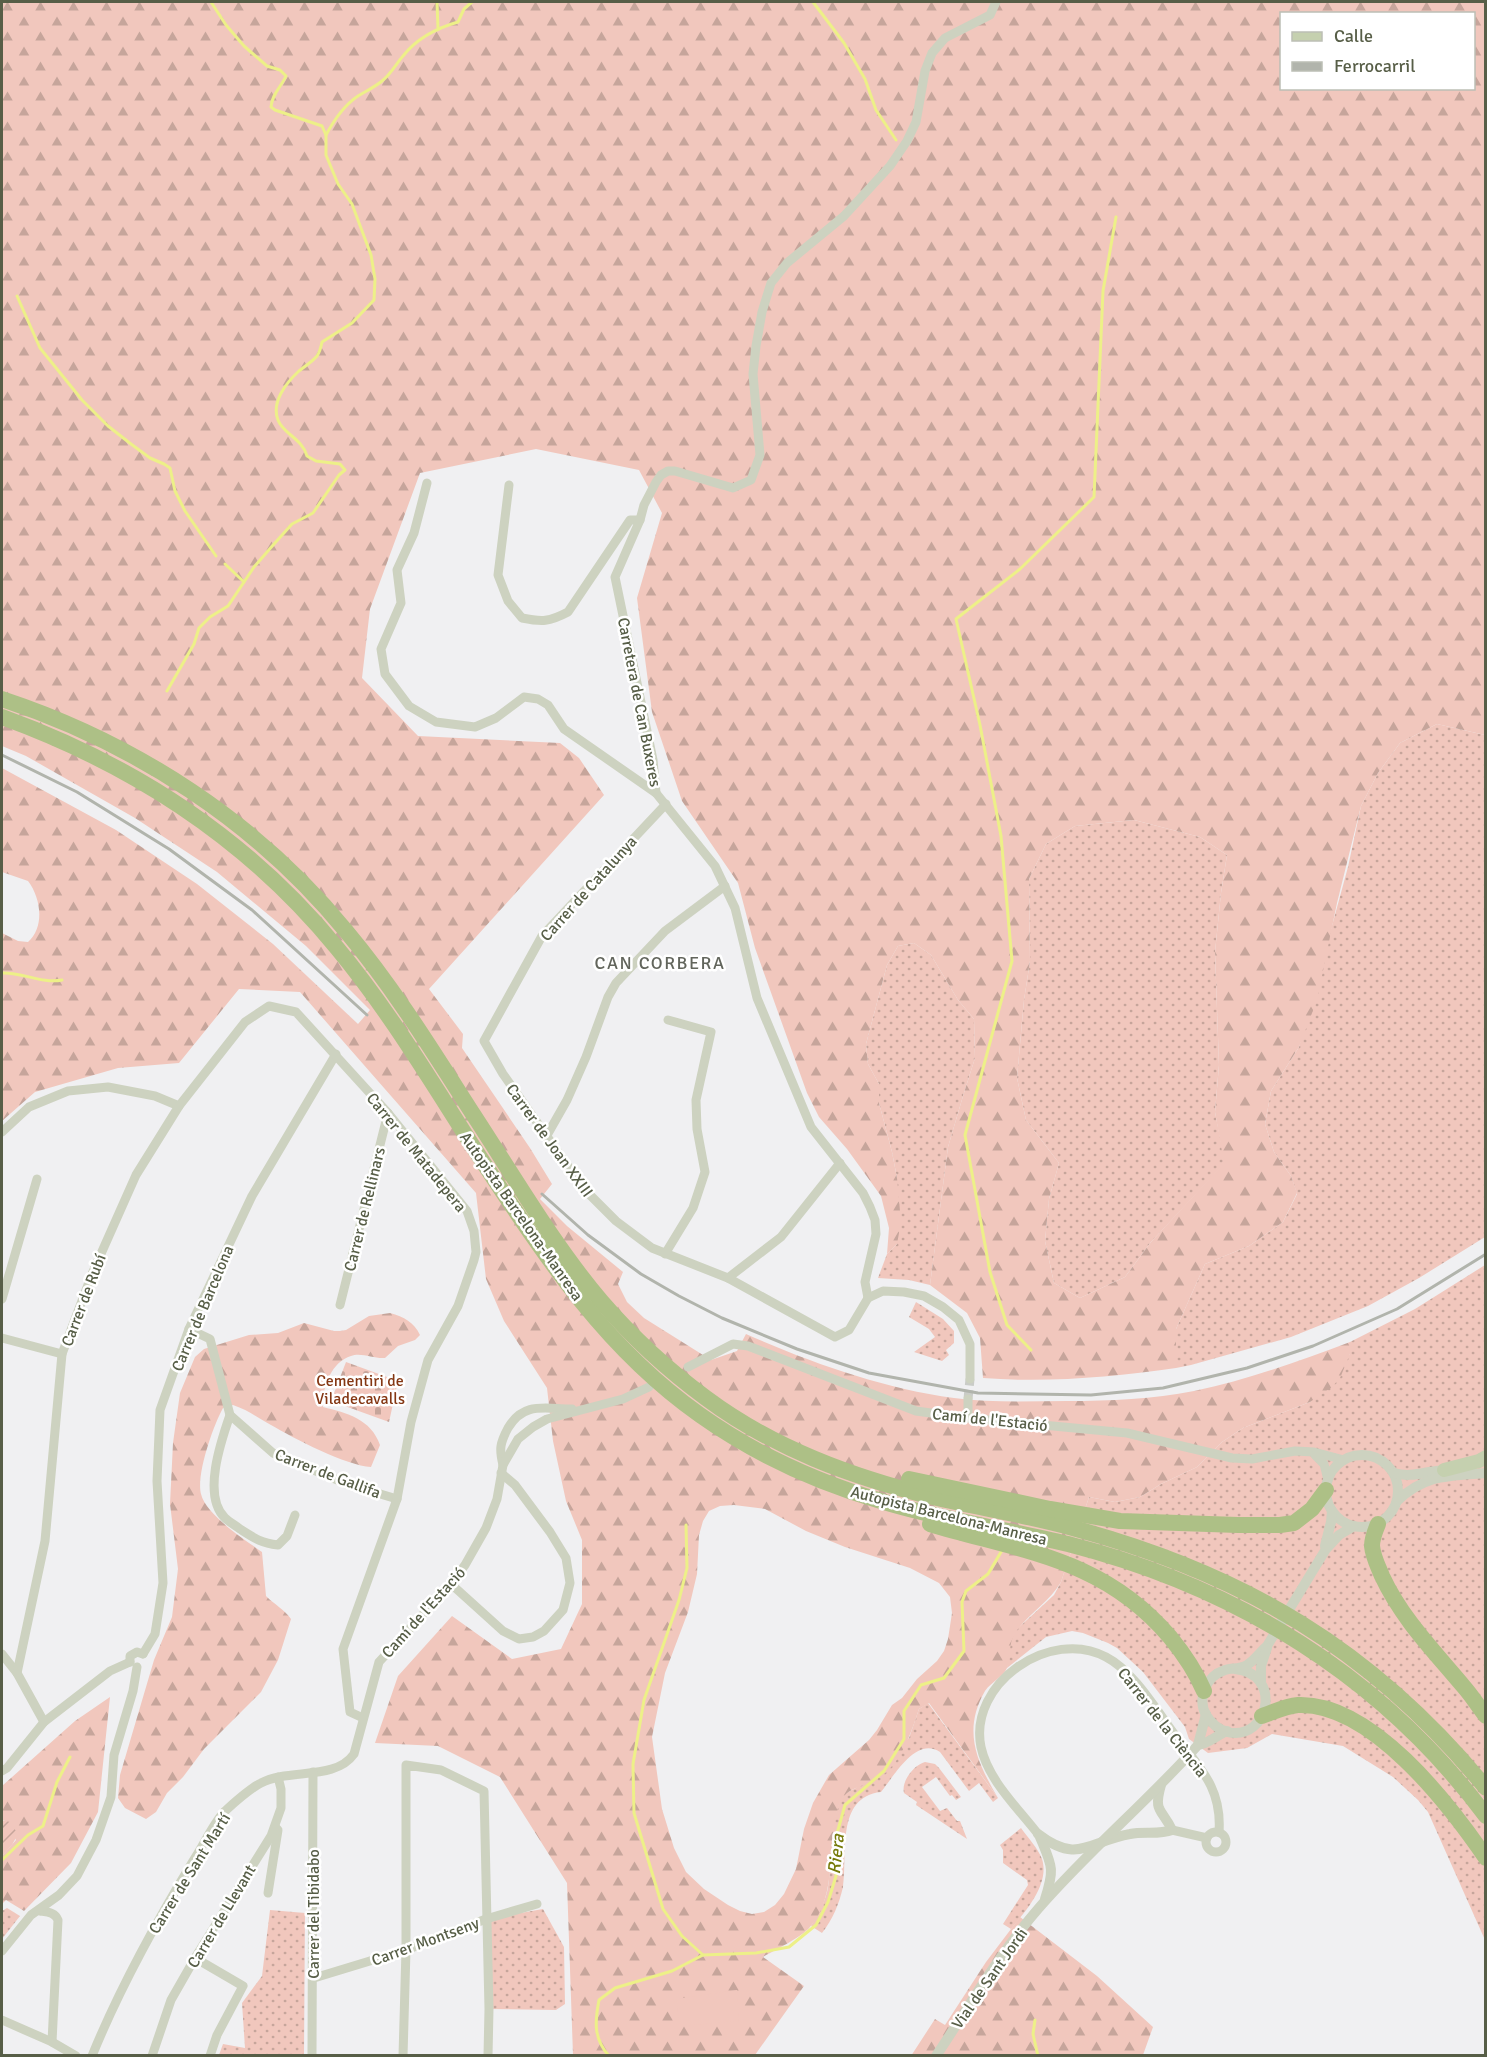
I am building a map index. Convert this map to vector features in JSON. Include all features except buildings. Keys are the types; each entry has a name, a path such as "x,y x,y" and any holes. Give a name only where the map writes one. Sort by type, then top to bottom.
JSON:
{"highway":[{"name":"Autopista Barcelona-Manresa","path":"2,699 86,732 151,765 211,805 299,879 345,929 395,995 569,1259 602,1302 670,1370 719,1407 785,1446 887,1485 1070,1527 1127,1544 1207,1573 1252,1595 1301,1622 1387,1685 1458,1755 1485,1788"},
{"name":"Autopista Barcelona-Manresa","path":"2,717 80,748 139,778 218,832 264,870 313,920 364,983 573,1293 622,1349 659,1383 700,1415 767,1456 806,1475 883,1502 1066,1544 1121,1559 1200,1588 1315,1652 1374,1697 1413,1732 1451,1773 1485,1816"},
{"path":"647,1348 716,1397 790,1439 845,1461 941,1487 1120,1521 1281,1525 1294,1523 1312,1509 1327,1485"},
{"path":"806,1475 848,1497 881,1509 1060,1560 1093,1574 1131,1598 1160,1626 1196,1671 1204,1691"},
{"path":"1378,1524 1372,1539 1372,1548 1388,1588 1419,1635 1465,1687 1485,1716"},
{"path":"1262,1716 1284,1708 1308,1706 1330,1710 1361,1726 1415,1768 1447,1805 1485,1858"}],"main road":[{"path":"1444,1470 1479,1461 1485,1457"}],"street":[{"name":"Carretera de Can Buxeres","path":"868,1298 865,1282 876,1234 875,1220 863,1193 811,1127 800,1103 757,998 735,908 715,866 656,793 653,760 615,577 640,520 644,505 661,475 668,471 675,471 733,488 751,480 760,455 753,374 762,312 771,283 787,263 844,216 890,166 907,141 916,122 925,71 932,53 945,38 990,15 996,2"},
{"path":"427,483 414,533 397,570 401,603 381,649 385,674 409,706 436,722 475,727 496,718 524,697 538,699 548,705 564,729 656,793"},
{"path":"509,484 498,575 508,601 522,618 538,621 552,620 567,612 630,520 640,520"},
{"name":"Carrer de Catalunya","path":"484,1041 542,936 666,804"},
{"path":"546,1137 567,1100 608,997 616,983 665,931 725,886"},
{"name":"Carrer de Rubí","path":"17,1673 45,1541 62,1354 92,1274 136,1174 179,1106 245,1022 269,1006 296,1011"},
{"name":"Carrer de Matadepera","path":"296,1011 388,1113 467,1211 476,1242 474,1260 458,1306 428,1360 411,1422 396,1499 343,1649 350,1712 363,1718"},
{"path":"665,1254 693,1208 705,1172 697,1129 696,1100 711,1032 668,1020"},
{"name":"Carrer de Joan XXIII","path":"484,1041 503,1074 584,1189 600,1207 652,1248 728,1278 835,1337 849,1330 868,1298"},
{"name":"Carrer de Barcelona","path":"134,1665 130,1656 139,1652 143,1654 155,1634 163,1583 157,1481 160,1410 189,1329 252,1196 336,1054"},
{"path":"2,1132 29,1107 68,1091 108,1087 155,1096 179,1106"},
{"name":"Carrer de Rellinars","path":"340,1305 388,1113"},
{"path":"728,1278 781,1238 840,1163"},
{"path":"2,1299 37,1179"},
{"path":"868,1298 883,1291 904,1292 924,1296 944,1306 959,1320 970,1344 970,1378"},
{"path":"189,1329 210,1339 230,1415 220,1444 214,1485 216,1502 224,1517 261,1542 278,1545 287,1536 295,1515"},
{"path":"2,1338 62,1354"},
{"name":"Camí de l'Estació","path":"688,1367 733,1344 748,1346 916,1411 1128,1433 1220,1456 1242,1459 1287,1451 1305,1451 1344,1460"},
{"name":"Camí de l'Estació","path":"502,1469 518,1439 533,1426 547,1419 623,1399 649,1387"},
{"path":"968,1399 968,1418"},
{"name":"Camí de l'Estació","path":"348,1762 354,1754 379,1662 451,1584 465,1565 486,1528 497,1499 502,1469 501,1441 513,1420 526,1410 548,1407 582,1409"},
{"name":"Carrer de Gallifa","path":"230,1415 273,1453 347,1484 396,1499"},
{"path":"1305,1451 1323,1460 1328,1501 1332,1511 1342,1521 1354,1526 1368,1527 1378,1524 1390,1514 1397,1501 1428,1480 1484,1474"},
{"path":"1327,1485 1334,1468 1344,1460 1358,1455 1372,1456 1384,1462 1394,1473 1398,1486 1397,1501"},
{"path":"451,1584 503,1631 519,1639 533,1637 544,1631 563,1610 570,1583 566,1558 550,1532 502,1469"},
{"path":"1394,1473 1407,1476 1444,1470 1484,1474"},
{"path":"1268,1643 1261,1666 1261,1683 1266,1697 1266,1707 1262,1716 1250,1728 1239,1732 1216,1727 1206,1714 1203,1702 1204,1691 1209,1681 1218,1673 1246,1665 1255,1659 1268,1643 1320,1557 1328,1537 1332,1511"},
{"path":"1320,1557 1340,1535 1354,1526"},
{"name":"Carrer de la Ciència","path":"1038,1834 991,1773 981,1748 979,1736 981,1720 989,1698 1005,1678 1046,1652 1073,1647 1096,1652 1108,1658 1120,1666 1135,1682 1212,1787 1220,1816 1219,1832"},
{"path":"2,1654 17,1673 44,1722"},
{"path":"2,1771 7,1768 44,1722 110,1671 134,1665 136,1681 114,1755 111,1797 96,1840 77,1876 59,1895 32,1915 2,1951"},
{"path":"1235,1669 1248,1672 1261,1683"},
{"path":"1206,1714 1198,1745 1227,1731"},
{"name":"Vial de Sant Jordi","path":"936,2055 991,1972 1044,1902 1198,1745"},
{"name":"Carrer de Sant Martí","path":"92,2055 111,2010 163,1911 224,1813 260,1783 278,1777 335,1769 348,1762"},
{"path":"403,2055 406,1950 406,1765 441,1770 484,1791 488,2055"},
{"name":"Carrer del Tibidabo","path":"312,2055 313,1772"},
{"name":"Carrer de Llevant","path":"152,2055 171,2000 271,1836 281,1808 281,1789 278,1777"},
{"path":"1162,1783 1158,1805 1160,1813 1172,1830"},
{"path":"268,1893 278,1830 274,1826"},
{"path":"1038,1834 1067,1850 1077,1850 1135,1833 1172,1830 1207,1838"},
{"path":"1219,1832 1227,1840 1225,1848 1213,1852 1207,1845 1207,1838 1210,1834 1219,1832"},
{"path":"1038,1834 1052,1865 1044,1902"},
{"path":"49,2041 59,1895"},
{"name":"Carrer Montseny","path":"314,1978 406,1950 486,1919 537,1904"},
{"path":"40,1911 56,1916"},
{"path":"195,1958 243,1986 217,2035 210,2055"},
{"path":"2,2020 76,2055"}],"green space":[{"path":"2,2 1485,2 1485,735 1437,724 1400,743 1378,773 1361,806 1337,903 1317,1000 1299,1047 1271,1091 1265,1124 1274,1152 1291,1176 1297,1193 1283,1222 1249,1246 1205,1264 1176,1329 1176,1368 1080,1378 1032,1380 983,1378 980,1338 967,1313 930,1285 948,1147 975,1058 974,1019 958,1000 931,955 914,943 898,946 887,965 866,1044 868,1064 879,1084 879,1103 897,1178 901,1222 897,1244 887,1254 889,1228 881,1196 847,1149 819,1117 807,1093 755,948 738,883 682,801 652,712 637,598 662,513 639,470 536,449 420,473 370,609 362,678 418,736 560,743 579,758 604,795 429,989 463,1034 462,1048 552,1184 540,1199 567,1226 623,1272 618,1284 627,1302 644,1318 711,1360 737,1351 746,1334 796,1355 900,1388 968,1400 996,1401 1116,1400 1179,1394 1254,1376 1350,1342 1350,1354 1340,1378 1332,1387 1310,1402 1243,1428 1222,1442 1197,1467 1140,1497 1115,1502 1089,1497 1061,1582 1014,1634 1007,1668 985,1691 978,1706 973,1733 975,1746 984,1772 998,1798 929,1703 919,1709 904,1748 893,1766 877,1779 853,1789 840,1802 834,1826 827,1892 818,1916 801,1935 763,1957 804,1986 755,2055 573,2055 567,1883 500,1777 438,1746 375,1743 398,1676 452,1616 512,1659 561,1649 582,1604 582,1540 566,1501 553,1441 547,1388 504,1321 486,1279 476,1193 300,992 239,989 179,1063 118,1068 35,1092 2,1121 2,933 18,941 28,942 37,929 39,912 36,896 28,881 2,872 2,768 116,830 197,884 273,944 358,1024 370,1010 306,946 217,872 135,818 26,756 2,746","holes":["1134,820 1200,837 1227,855 1215,952 1219,1065 1215,1112 1224,1163 1151,1242 1125,1277 1080,1298 1054,1283 1045,1241 1049,1199 1059,1163 1026,1120 1017,1078 1030,961 1029,879 1046,844 1075,826","734,1505 765,1509 806,1531 845,1547 910,1568 939,1583 950,1597 952,1613 948,1639 937,1661 917,1679 902,1698 892,1705 869,1740 829,1775 813,1803 804,1829 796,1869 784,1894 775,1905 764,1912 752,1914 728,1905 704,1889 686,1872 674,1848 662,1809 652,1737 665,1673 688,1612 697,1574 699,1535 703,1521 709,1511 720,1506"]},
{"path":"1437,724 1485,735 1485,1237 1368,1306 1291,1337 1176,1368 1176,1329 1205,1264 1249,1246 1283,1222 1297,1194 1291,1176 1274,1152 1265,1124 1271,1091 1299,1047 1348,867 1361,806 1378,773 1400,743"},
{"path":"1134,820 1200,837 1227,855 1215,952 1219,1065 1215,1112 1225,1163 1151,1242 1125,1277 1080,1298 1054,1283 1045,1241 1049,1199 1059,1163 1026,1120 1017,1078 1030,961 1029,879 1046,844 1075,826"},
{"path":"914,943 931,955 958,1000 974,1019 975,1058 948,1147 930,1285 909,1280 878,1278 887,1254 897,1244 897,1178 879,1103 879,1084 868,1064 866,1044 887,965 898,946"},
{"path":"1485,1265 1485,1940 1428,1812 1393,1777 1343,1746 1272,1734 1247,1748 1208,1753 1189,1739 1185,1727 1143,1672 1117,1648 1083,1633 1072,1631 1046,1637 1007,1668 1010,1641 1016,1630 1054,1595 1061,1582 1089,1497 1115,1502 1140,1497 1197,1467 1222,1442 1243,1428 1310,1402 1350,1354 1350,1342 1415,1309"},
{"path":"916,1302 943,1319 954,1331 954,1343 946,1350 949,1355 942,1361 914,1352 935,1337 929,1329 909,1317"},
{"path":"390,1313 408,1321 420,1335 415,1340 398,1346 385,1358 359,1355 344,1359 329,1377 323,1400 323,1407 357,1418 371,1429 380,1445 371,1467 348,1462 320,1450 233,1405 223,1408 219,1416 203,1463 201,1494 204,1502 218,1518 262,1552 266,1596 291,1619 278,1660 261,1692 204,1749 183,1777 167,1793 156,1812 146,1819 125,1808 118,1798 120,1775 154,1660 172,1617 178,1569 170,1504 173,1443 180,1393 195,1357 204,1349 249,1335 278,1333 304,1323 340,1331 346,1330 369,1316"},
{"name":"Cementiri de Viladecavalls","path":"346,1362 398,1381 389,1422 331,1401"},
{"path":"110,1697 98,1812 71,1863 24,1911 6,1900 2,1904 2,1856 16,1840 2,1820 2,1786 75,1721"},
{"path":"928,1703 998,1798 993,1802 979,1783 969,1791 940,1752 931,1748 914,1753 881,1792 866,1796 856,1804 847,1829 840,1899 822,1933 811,1926 827,1892 833,1826 839,1803 844,1795 856,1788 909,1738 919,1709"},
{"path":"925,1762 935,1764 961,1797 956,1800 952,1795 950,1796 936,1777 922,1787 940,1811 947,1808 957,1821 960,1821 967,1839 916,1805 917,1802 904,1793 904,1784 909,1774"},
{"path":"2,1820 10,1822 18,1834 2,1856"},
{"path":"1021,1828 1040,1855 1044,1868 1043,1878 1035,1897 1011,1929 1003,1924 1028,1885 1027,1880 1003,1863 1003,1850 1000,1845"},
{"path":"7,1908 20,1916 2,1939 2,1911"},
{"path":"543,1909 564,1947 565,2004 556,2010 489,2009 486,1919"},
{"path":"270,1910 305,1913 304,2055 219,2055 223,2044 245,2048 242,2003 262,1976"},
{"path":"1020,1917 1097,1976 1153,2027 1143,2055 911,2056 935,2019 945,2025 986,1962"},
{"path":"737,1990 739,2021 680,2026 676,1999"}],"waterway":[{"path":"167,691 194,644 199,628 210,617 228,606 254,567 292,524 313,513 339,475 345,470 340,464 316,461 307,456 301,445 280,425 276,406 289,381 317,356 322,342 352,323 374,300 375,279 371,255 352,204 338,184 326,155 326,135 322,126 271,107 275,94 286,76 280,70 267,66 244,46 226,25 211,2"},
{"path":"437,2 438,28"},
{"path":"326,135 348,104 385,78 421,39 458,22 464,9 472,2"},
{"path":"813,2 844,43 865,79 876,110 896,140"},
{"path":"1031,1350 1007,1325 990,1272 965,1135 1012,961 1001,836 980,725 956,619 1020,569 1094,497 1103,291 1116,217"},
{"path":"17,296 40,348 82,400 108,426 131,444 150,458 170,468 175,491 185,511 216,556"},
{"path":"225,564 244,582"},
{"path":"2,973 54,981 62,980"},
{"path":"686,1525 687,1568 679,1600 644,1700 633,1764 634,1813 663,1909 682,1936 703,1955"},
{"name":"Riera","path":"609,2056 600,2043 596,2029 597,2015 599,2000 615,1988 672,1971 703,1955 756,1953 789,1947 816,1925 828,1902 836,1876 836,1837 845,1805 884,1771 904,1739 904,1711 921,1685 944,1678 964,1651 962,1602 966,1591 988,1574 1001,1552"},
{"path":"2,1860 28,1835 43,1826 57,1782 70,1757"},
{"path":"1035,2020 1033,2034 1038,2056"}],"tunnel":[{"path":"968,1399 970,1379"}],"railway":[{"path":"2,755 77,792 169,849 252,910 367,1015"},
{"path":"542,1194 588,1235 641,1274 722,1318 797,1349 869,1373 978,1393 1091,1395 1163,1388 1247,1368 1313,1346 1397,1309 1486,1254"}],"district":[{"name":"CAN CORBERA","path":"660,963"}]}
